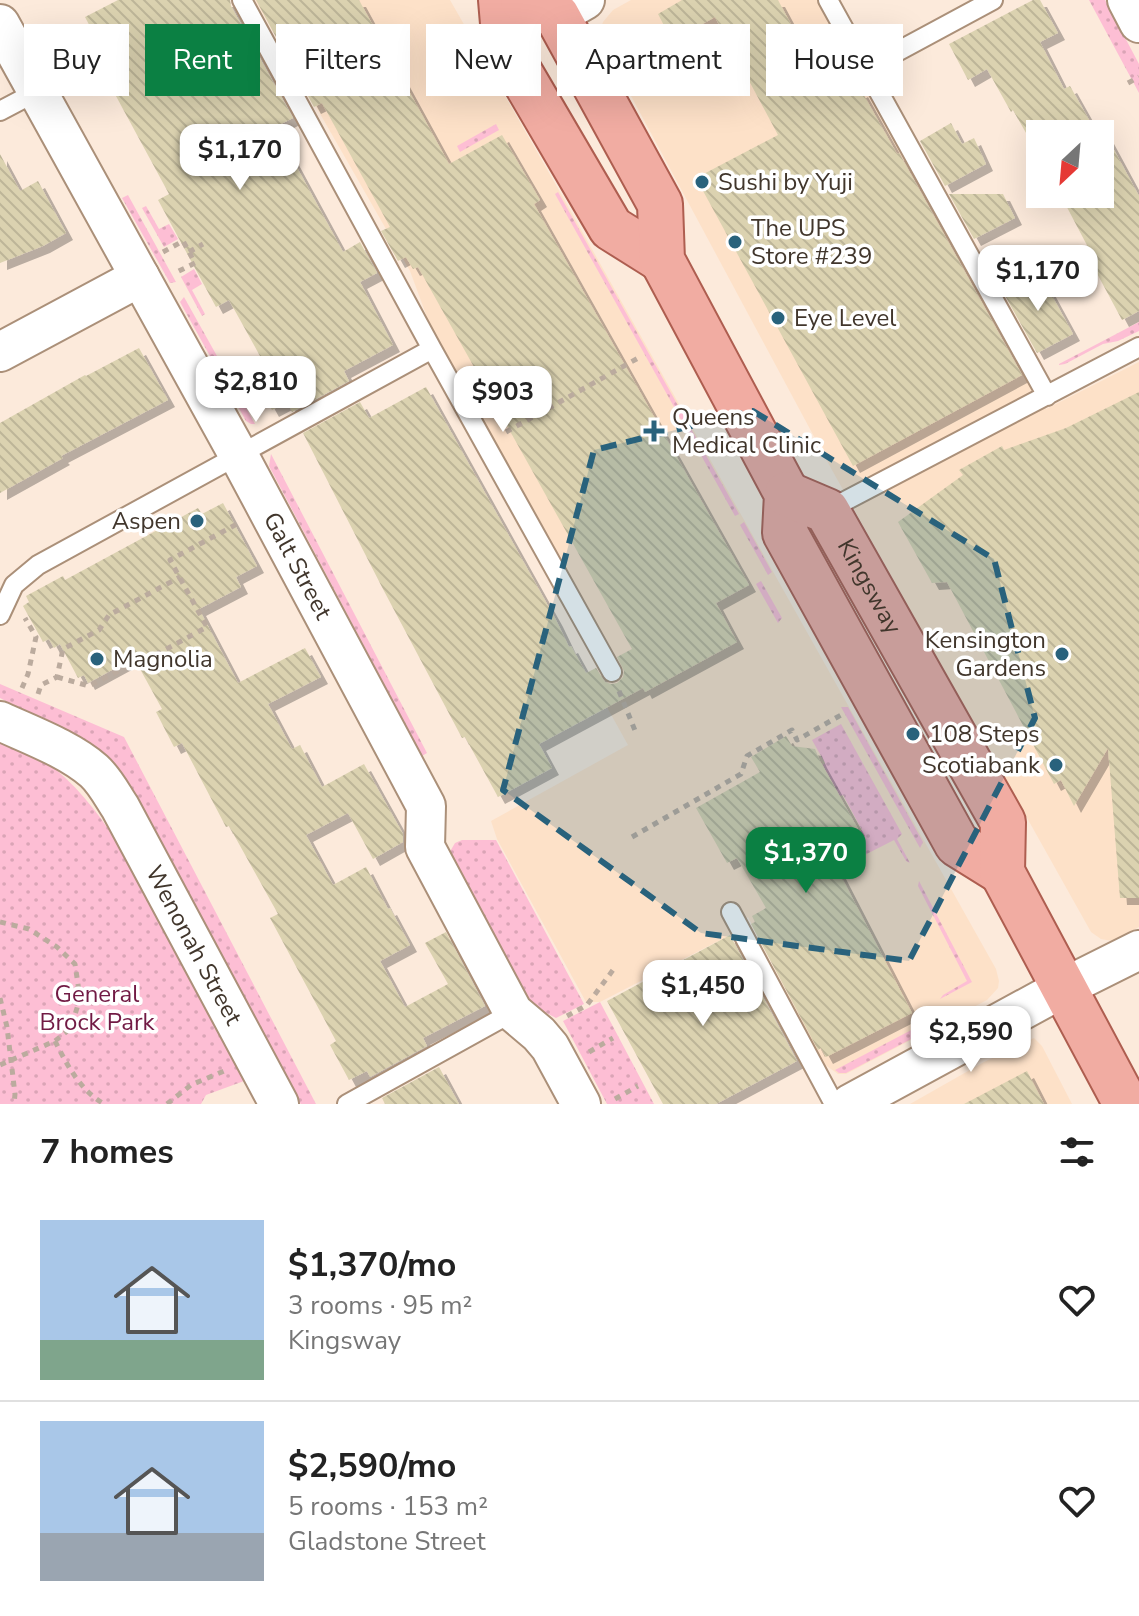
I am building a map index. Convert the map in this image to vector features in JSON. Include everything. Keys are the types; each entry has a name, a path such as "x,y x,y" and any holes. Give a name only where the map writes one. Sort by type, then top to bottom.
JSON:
{"main road":[{"name":"Kingsway","path":"501,0 505,47 611,228 662,260"},
{"name":"Kingsway","path":"555,5 660,204 662,260 802,516 957,844 1002,872 1126,1104"}],"street":[{"path":"1127,0 1139,23"},
{"name":"Galt Street","path":"0,24 24,66"},
{"name":"Galt Street","path":"41,96 159,268 239,456 426,806 425,847 526,1023 550,1047 581,1104"},
{"path":"0,352 159,268"},
{"name":"Wenonah Street","path":"0,721 74,757 95,772 107,786 279,1104"},
{"path":"850,1104 1139,950"}],"lane":[{"path":"242,0 612,672"},
{"path":"828,0 842,24"},
{"path":"903,49 993,0"},
{"path":"0,111 28,96"},
{"path":"882,96 1047,396"},
{"path":"802,516 1047,396 1139,347"},
{"path":"0,615 14,585 38,565 432,349"},
{"path":"731,912 834,1104"},
{"path":"347,1104 526,1023"}],"path":[{"path":"1128,83 1139,77"},
{"path":"183,241 195,263 159,268 183,241"},
{"path":"189,252 203,244"},
{"path":"495,438 640,357"},
{"path":"38,694 41,685 57,677 89,686 132,664 137,665 207,627 170,560 267,508"},
{"path":"57,677 63,649 99,630 109,615 180,577"},
{"path":"20,608 36,637 22,688"},
{"path":"612,672 636,733"},
{"path":"632,837 741,774 747,756 792,730 797,740 841,715"},
{"path":"0,922 29,929 57,947 75,964 80,998 71,1028 55,1041 0,1065"},
{"path":"526,1023 559,1020 587,1005 613,970"},
{"path":"0,998 7,1027 14,1104"},
{"path":"55,1041 73,1075 96,1102 104,1104"},
{"path":"167,1104 191,1085 253,1056"},
{"path":"605,1104 638,1086"}],"highlighted area":[{"path":"753,411 994,559 1035,718 909,961 701,933 503,790 594,450"}],"shaded area":[{"path":"255,0 450,0 464,24 426,24 426,96 505,96 996,969 998,988 987,1000 846,1074 838,1074 824,1064 748,917 730,935 600,1002 586,1002 497,839 491,821 628,745 588,673 611,659 438,347 410,271 310,96 410,96 410,24 276,24 276,37"},
{"path":"631,0 819,0 832,24 766,24 766,96 872,96 1046,409 1139,362 1139,927 1112,941 1101,939 1091,932 832,470 631,96 750,96 750,24 602,24 613,10"},
{"path":"1034,1038 1042,1046 1072,1104 910,1104 984,1062"}],"green space":[{"path":"1089,0 1105,0 1139,64 1139,93"},
{"path":"496,124 499,130 460,152 457,146"},
{"path":"558,192 739,514 735,516 555,194"},
{"path":"128,195 176,282 170,283 122,198"},
{"path":"146,206 159,229 169,224 178,239 164,247 142,208"},
{"path":"194,269 202,284 192,290 205,314 202,316 181,277"},
{"path":"184,297 255,424 246,421 180,302"},
{"path":"1139,322 1139,331 1059,365 1059,364"},
{"path":"501,452 614,654 611,656 498,454"},
{"path":"271,454 427,753 422,756 269,466"},
{"path":"744,522 772,572 768,575 740,525"},
{"path":"761,581 782,618 778,623 756,584"},
{"path":"0,684 124,737 316,1104 301,1104 298,1101 120,770 78,738 0,698"},
{"path":"841,707 848,707 923,842 920,848"},
{"path":"841,724 902,834 897,839 910,863 894,840 804,886 794,867 862,830 843,795 840,796 812,740"},
{"name":"General Brock Park","path":"0,738 40,759 66,778 108,828 244,1081 206,1095 201,1104 0,1104"},
{"path":"462,840 496,840 584,1004 556,1018 531,1005 509,986 445,860 455,843"},
{"path":"919,881 972,982 940,999 967,981 918,886"},
{"path":"600,1002 654,1104 607,1104 563,1021"},
{"path":"919,1026 919,1035 846,1073 835,1070"}],"building":[{"path":"118,0 230,0 241,24 145,24 145,96 260,96 260,58 276,87 276,96 281,96 293,118 275,127 343,252 360,242 377,273 360,282 393,345 344,371 349,381 292,412 287,402 272,410 246,363 260,356 229,300 216,307 158,200 169,194 116,96 129,96 129,24 89,24 85,17"},
{"path":"256,0 359,0 372,24 276,24 276,37"},
{"path":"682,0 778,0 791,24 766,24 766,96 864,96 1022,375 853,466 696,178 778,135 750,83 750,24 719,24 715,17 702,24 663,24 658,14"},
{"path":"1033,0 1040,0 1058,33 1040,42 1064,89 1070,86 1089,120 1026,120 1026,133 987,69 968,80 949,44"},
{"path":"410,93 449,164 502,135 540,200 534,204 749,585 716,603 737,642 539,744 552,768 498,797 465,737 462,738 303,433 360,402 369,418 426,387 586,673 596,668 605,682 617,683 624,671 617,657 632,649 418,267 413,269 406,257 398,261 381,231 390,227 322,103 314,107 308,96 410,96"},
{"path":"951,123 962,144 974,138 986,164 945,186 920,141"},
{"path":"1114,150 1139,196 1139,311 1122,320 1086,253 1090,251 1067,208 1114,208"},
{"path":"0,154 20,191 38,181 66,233 0,263"},
{"path":"949,194 1003,194 1015,218 974,239"},
{"path":"1039,272 1073,334 1037,353 1003,292"},
{"path":"139,348 168,400 61,456 63,458 0,493 0,423"},
{"name":"Kensington Gardens","path":"1139,392 1139,898 1120,898 1108,748 1074,806 1061,780 1054,784 947,582 932,583 898,522 963,475 959,470 1002,446 1004,450 1066,428"},
{"path":"223,503 257,566 236,577 241,587 199,609 238,683 305,648 321,677 268,704 292,749 300,745 322,787 364,764 403,834 403,842 373,859 348,813 306,835 333,885 366,867 390,908 410,945 380,961 405,1007 448,984 425,943 446,932 485,1006 423,1038 427,1046 370,1077 367,1071 349,1080 330,1045 336,1041 270,918 278,914 229,826 226,827 182,743 174,747 156,712 162,709 134,658 88,683 84,675 78,678 60,644 54,648 49,639 43,642 23,606 29,602 26,596 63,576 65,580 198,508 202,514"},
{"path":"786,736 792,746 815,749 858,829 826,847 912,1013 826,1057 821,1048 818,1050 751,924 755,922 752,916 766,908 737,858 727,863 696,808 760,772 751,757"},
{"path":"730,935 797,1061 716,1104 663,1104 607,1001"},
{"path":"439,1067 459,1104 385,1104 382,1098"},
{"path":"1027,1071 1044,1104 964,1104"}],"place":[{"name":"Sushi by Yuji","path":"702,182"},
{"name":"The UPS Store #239","path":"735,242"},
{"name":"Eye Level","path":"778,318"},
{"name":"Queens Medical Clinic","path":"654,431"},
{"name":"Aspen","path":"197,521"},
{"name":"Kensington Gardens","path":"1062,654"},
{"name":"Magnolia","path":"97,659"},
{"name":"108 Steps","path":"913,734"},
{"name":"Scotiabank","path":"1056,765"}]}
